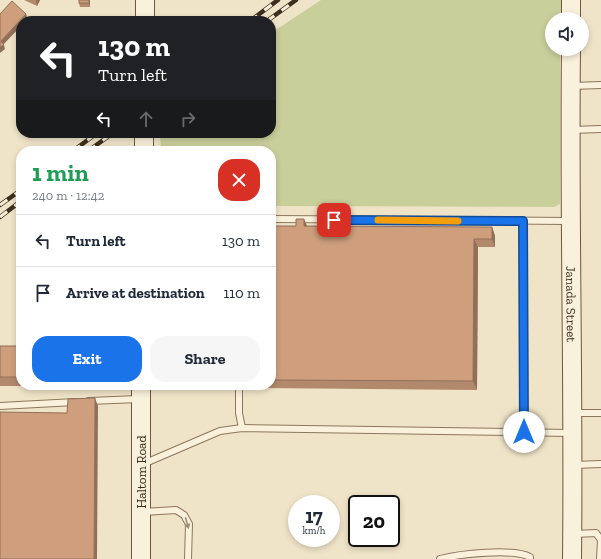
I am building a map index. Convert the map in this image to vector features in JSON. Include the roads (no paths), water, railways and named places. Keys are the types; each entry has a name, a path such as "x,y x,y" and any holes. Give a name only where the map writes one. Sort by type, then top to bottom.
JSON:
{"street":[{"path":"145,0 145,16"},
{"path":"571,0 571,12"},
{"name":"Janada Street","path":"571,56 570,222 572,559"},
{"name":"Haltom Road","path":"141,392 141,559"}],"lane":[{"path":"570,86 601,85"},
{"path":"570,130 601,129"},
{"path":"276,219 570,222"},
{"path":"523,221 524,432"},
{"path":"239,390 239,413 242,428"},
{"path":"86,402 141,392"},
{"path":"0,406 78,402"},
{"path":"572,413 601,413"},
{"path":"141,465 220,431 242,428 572,433"},
{"path":"572,464 601,464"},
{"path":"141,512 176,510 184,515 189,524 188,559"},
{"path":"572,534 596,533 601,540 600,559"},
{"path":"440,559 471,554 516,553 524,554 530,557 530,559"}],"railway":[{"path":"257,16 278,0"},
{"path":"274,16 296,0"},
{"path":"80,146 90,138"},
{"path":"95,146 106,138"},
{"path":"0,205 16,194"},
{"path":"0,217 16,205"}]}
